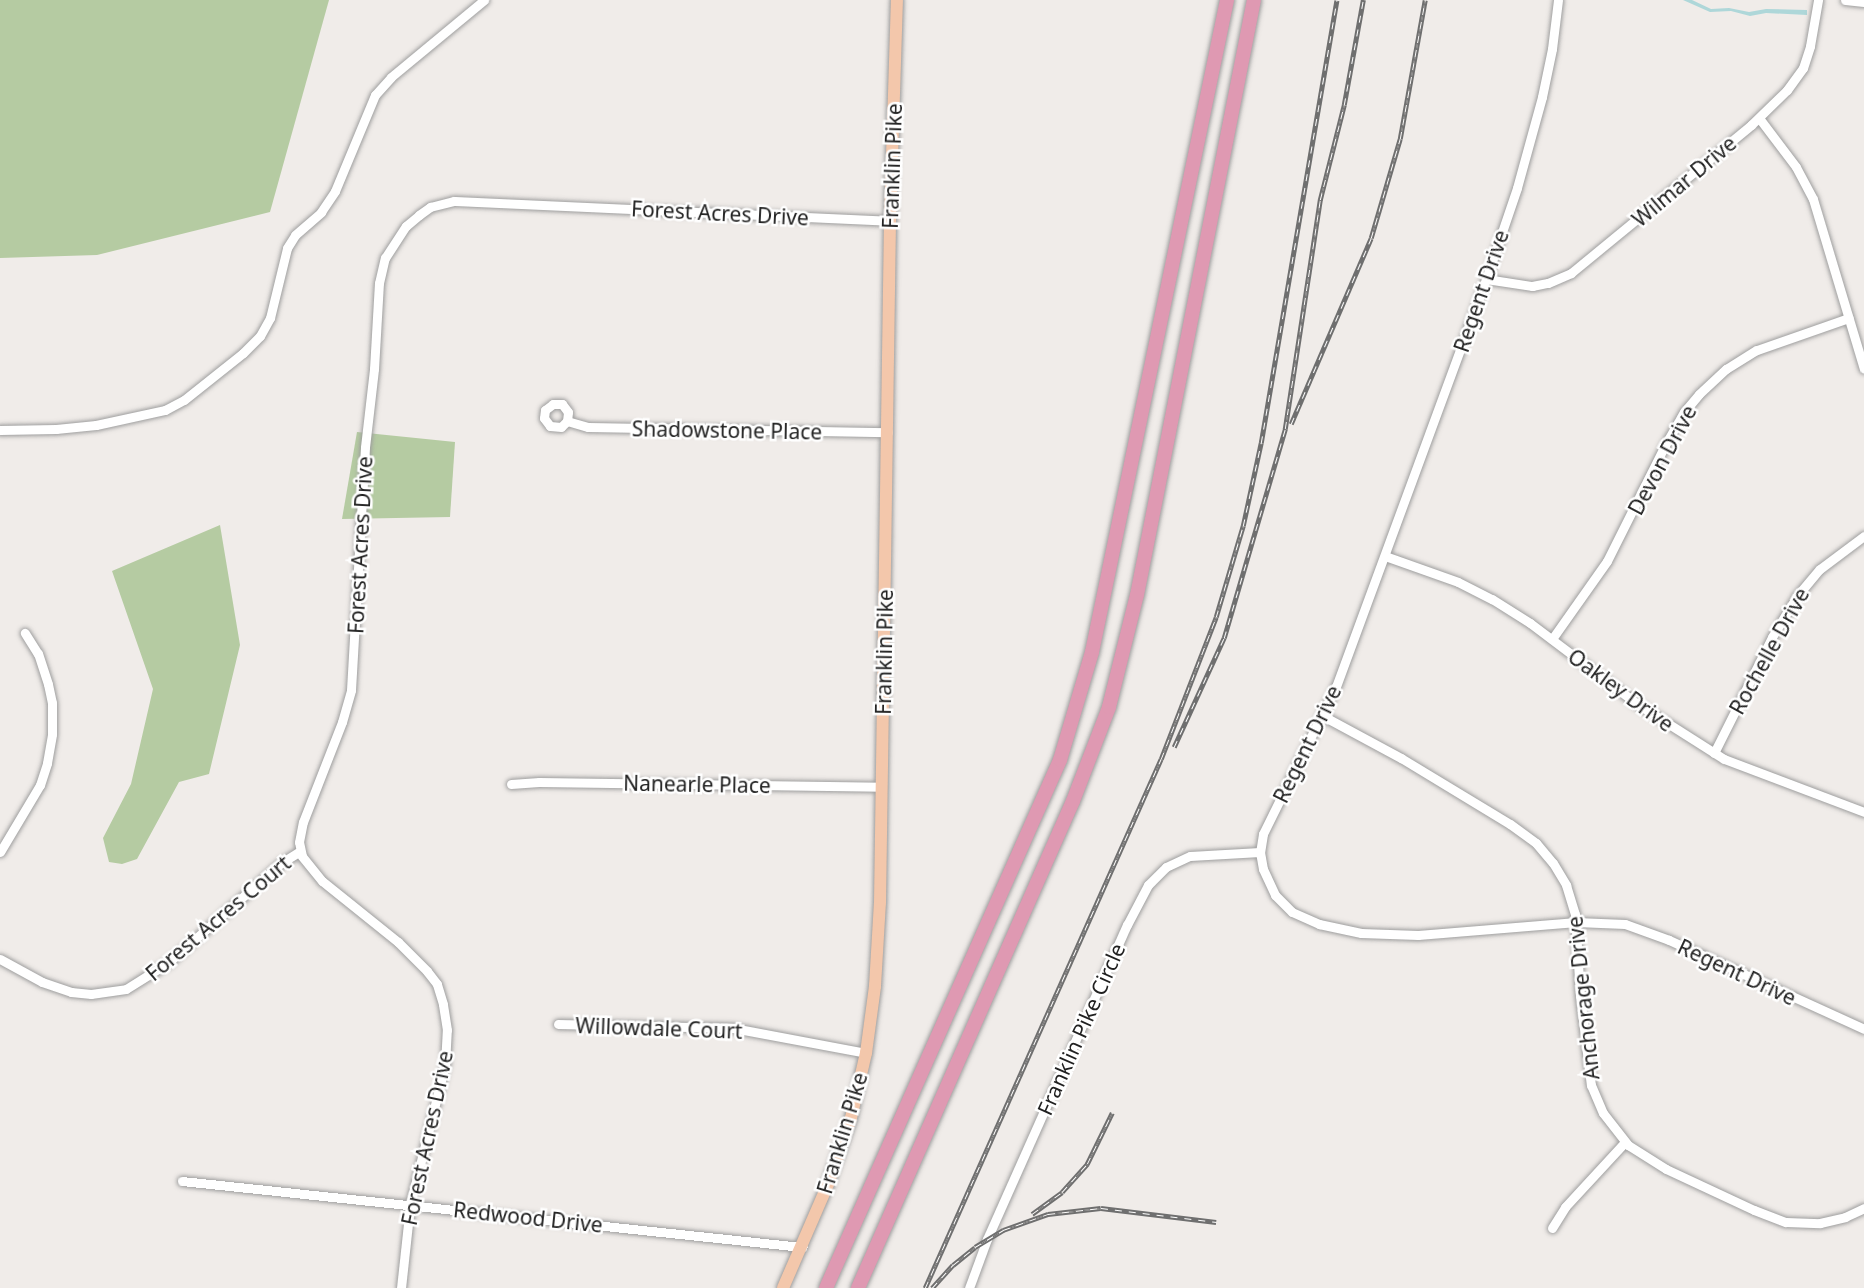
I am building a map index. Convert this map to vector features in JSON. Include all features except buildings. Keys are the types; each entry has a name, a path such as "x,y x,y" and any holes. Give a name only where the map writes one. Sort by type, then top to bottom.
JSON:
{"highway":[{"path":"826,1288 867,1191 1060,760 1092,652 1227,0"},
{"path":"858,1288 1074,801 1109,707 1136,602 1254,0"}],"main road":[{"name":"Franklin Pike","path":"783,1288 842,1147 866,1053 878,945 890,221 897,0"}],"street":[{"path":"0,430 56,429 96,425 165,410 184,400 243,353 260,336 270,318 287,248 295,235 321,212 332,197 375,95 391,77 484,0"},
{"name":"Regent Drive","path":"1558,0 1552,50 1541,101 1486,279 1385,556 1323,716 1271,815 1261,842 1260,852 1266,879 1280,902 1301,917 1330,927 1383,935 1418,935 1575,922 1612,922 1644,930 1864,1029"},
{"name":"Wilmar Drive","path":"1486,279 1532,285 1554,281 1574,271 1759,118 1787,90 1803,68 1810,46 1818,0"},
{"path":"1845,0 1864,2"},
{"path":"1759,118 1786,153 1809,191 1822,224 1864,369"},
{"name":"Forest Acres Drive","path":"401,1288 410,1205 445,1065 447,1030 438,987 406,949 322,881 300,851 299,842 303,822 342,722 351,690 362,480 374,369 379,278 391,248 406,226 430,207 460,201 890,221"},
{"name":"Devon Drive","path":"1551,639 1604,566 1665,445 1695,399 1726,369 1757,350 1849,318"},
{"name":"Shadowstone Place","path":"567,421 588,427 888,432"},
{"name":"Rochelle Drive","path":"1714,753 1772,637 1797,596 1820,569 1864,536"},
{"name":"Oakley Drive","path":"1385,556 1479,591 1551,639 1636,703 1714,753 1751,771 1864,812"},
{"path":"0,852 40,785 52,734 52,703 48,684 41,662 24,633"},
{"name":"Anchorage Drive","path":"1323,716 1435,778 1531,839 1546,854 1563,879 1572,902 1590,1079 1603,1113 1626,1142 1666,1169 1754,1210 1786,1222 1820,1223 1845,1217 1864,1208"},
{"name":"Nanearle Place","path":"511,784 539,782 882,787"},
{"name":"Forest Acres Court","path":"0,959 42,982 70,992 91,994 126,989 169,962 281,863 300,851"},
{"name":"Franklin Pike Circle","path":"969,1288 987,1239 1118,945 1148,885 1166,867 1185,857 1202,854 1260,852"},
{"name":"Willowdale Court","path":"558,1024 733,1028 866,1053"},
{"path":"1552,1228 1563,1208 1626,1142"},
{"name":"Redwood Drive","path":"182,1181 802,1247"}],"green space":[{"path":"0,0 329,0 270,212 97,255 0,258"},
{"path":"357,432 455,442 450,517 342,519"},
{"path":"220,525 240,645 209,774 179,782 137,859 122,864 109,862 103,838 131,784 153,689 112,571"}],"water":[{"path":"1683,0 1692,0 1711,9 1729,8 1749,12 1766,9 1807,10 1807,15 1766,13 1750,16 1731,11 1710,12"}],"railway":[{"path":"925,1288 1161,759 1216,617 1243,526 1261,443 1337,0"},
{"path":"1174,747 1224,638 1285,429 1320,200 1344,105 1363,0"},
{"path":"1291,424 1371,238 1400,139 1425,0"},
{"path":"1032,1214 1062,1192 1087,1164 1112,1113"},
{"path":"932,1288 953,1265 975,1247 1003,1230 1048,1214 1101,1208 1216,1222"}]}
